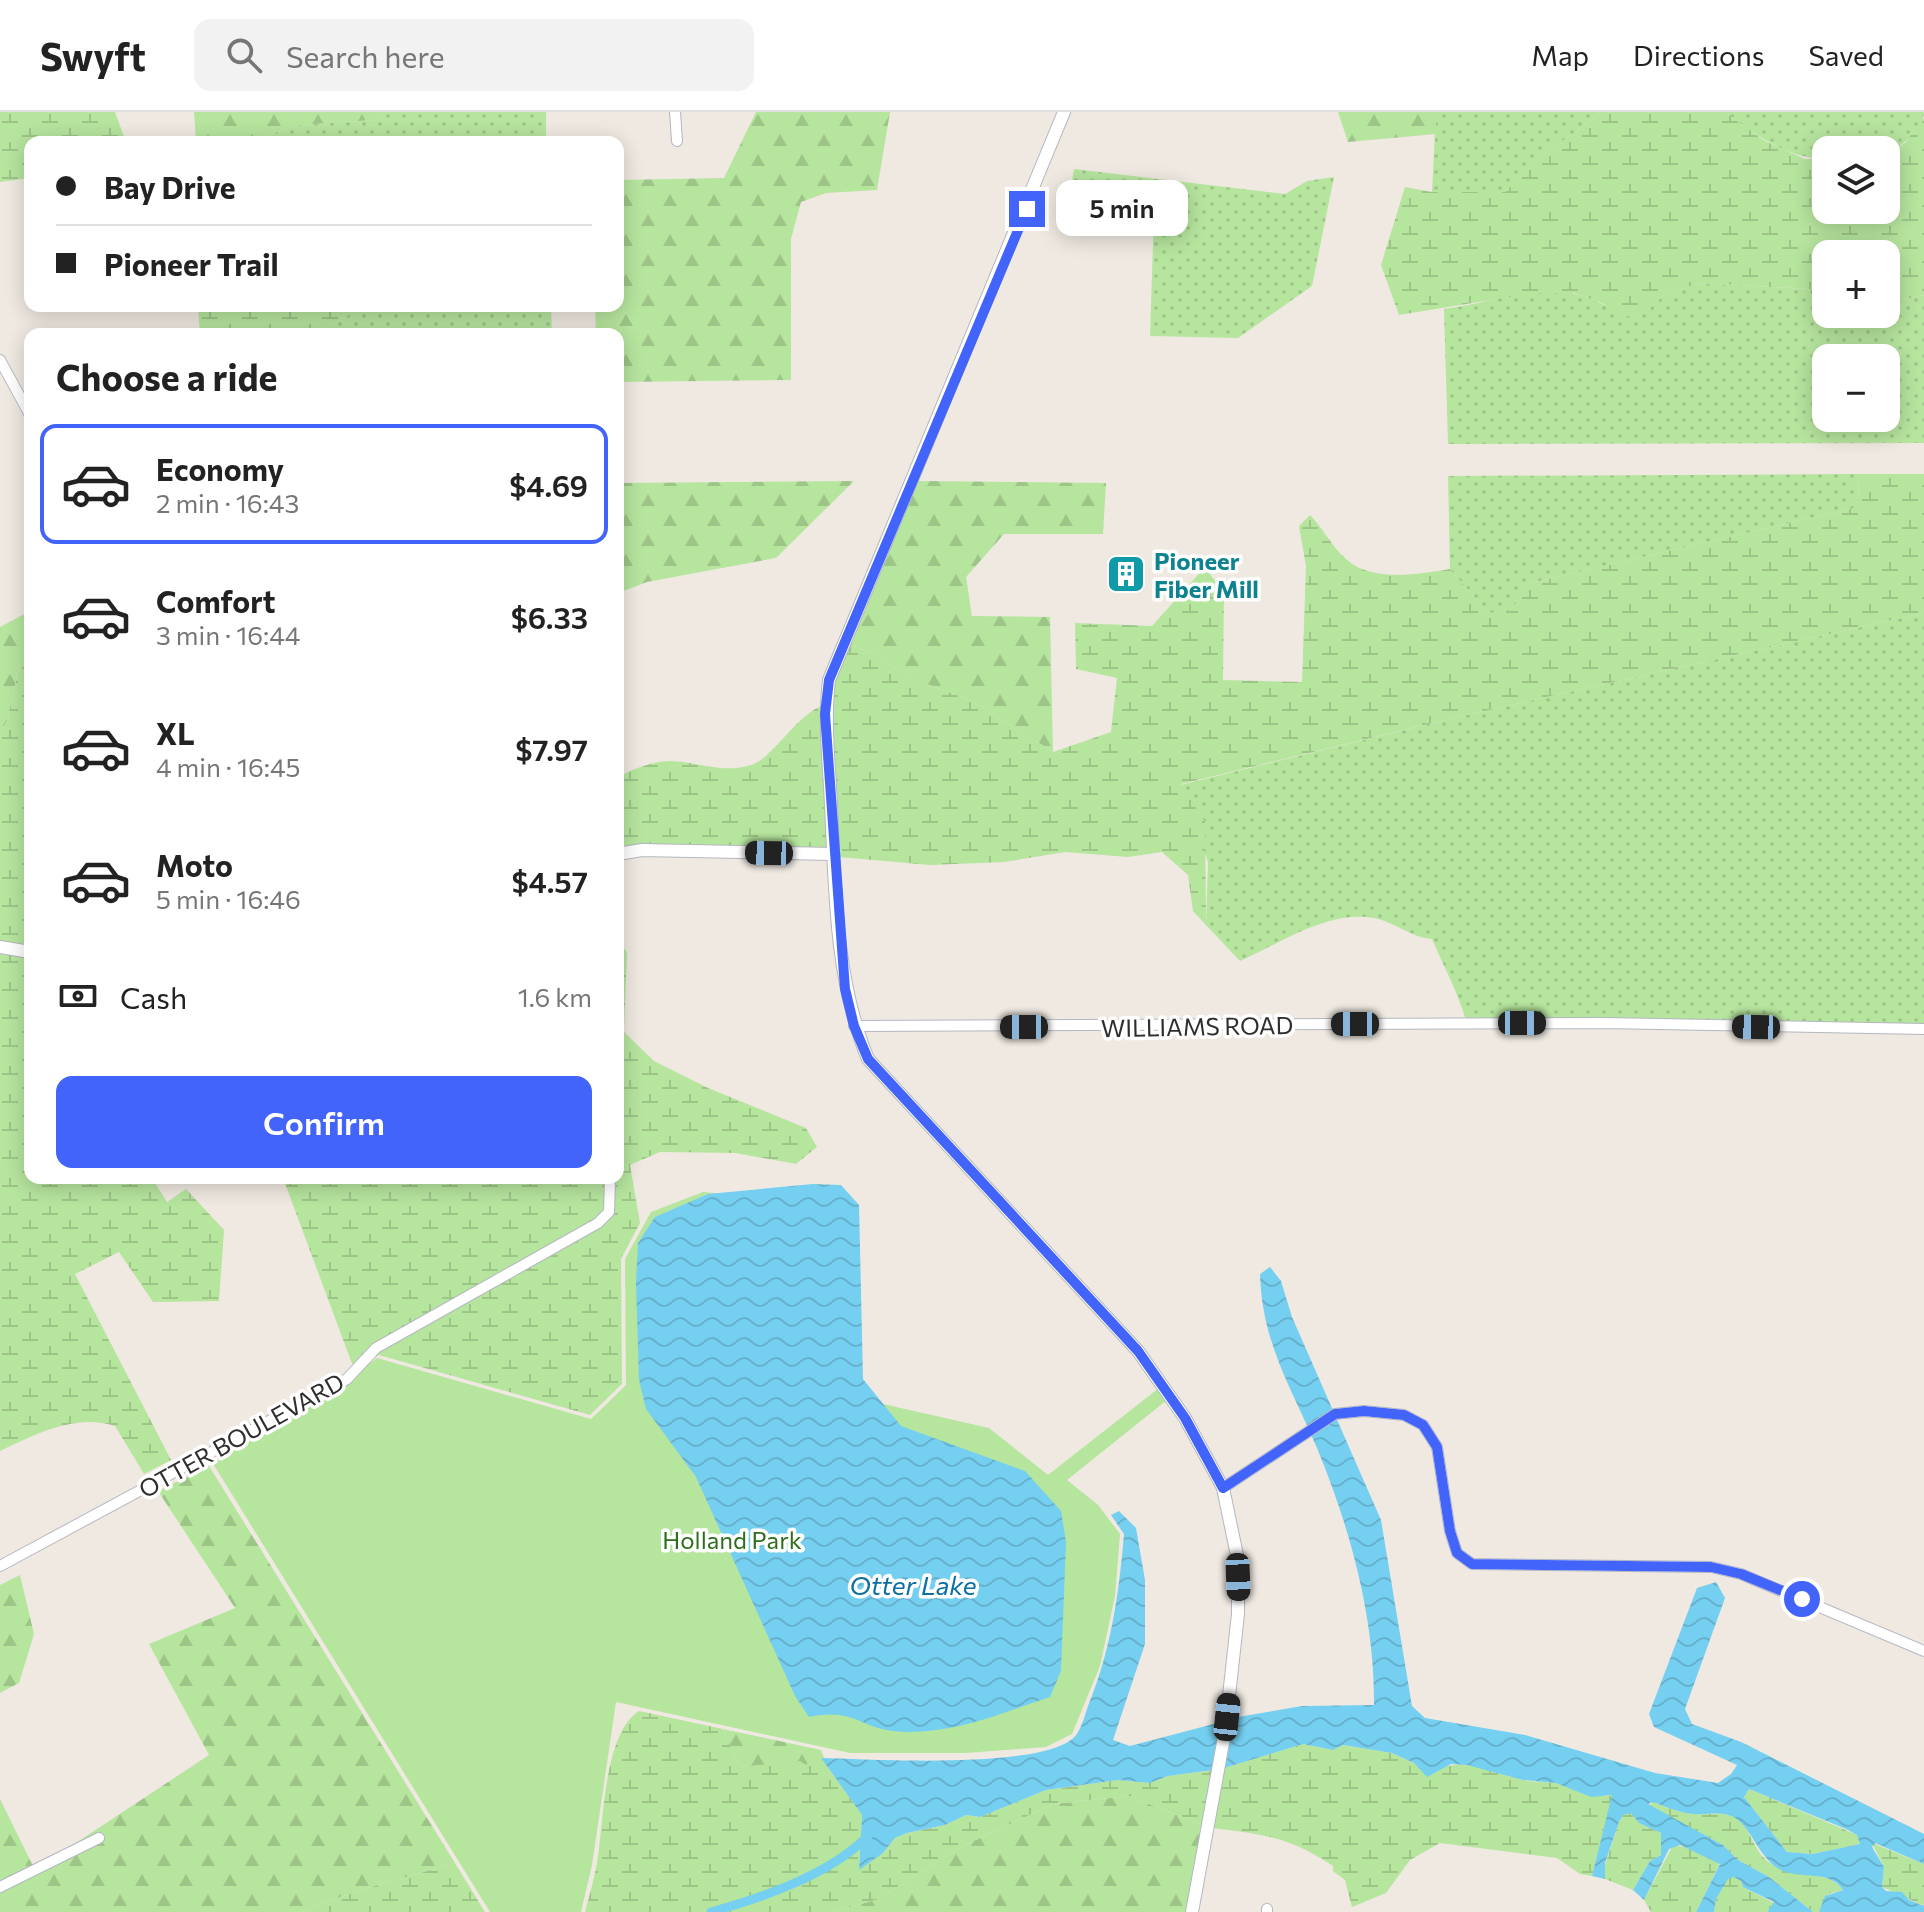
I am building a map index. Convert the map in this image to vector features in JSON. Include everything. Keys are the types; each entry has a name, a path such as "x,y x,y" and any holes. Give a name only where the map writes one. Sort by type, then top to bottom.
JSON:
{"street":[{"path":"675,112 677,141"},
{"path":"1064,112 829,680 825,714 833,854 845,989 854,1026 868,1059 1138,1351 1185,1418 1223,1488 1238,1560 1239,1593 1227,1717 1192,1912"},
{"path":"0,360 24,404"},
{"path":"624,853 642,850 833,854"},
{"path":"0,947 24,951"},
{"name":"WILLIAMS ROAD","path":"854,1026 1604,1023 1924,1029"},
{"name":"OTTER BOULEVARD","path":"0,1566 347,1379 376,1348 598,1223 609,1212 610,1184"},
{"path":"1223,1488 1335,1414 1364,1411 1404,1415 1423,1425 1437,1447 1450,1531 1457,1553 1472,1564 1711,1567 1741,1574 1924,1651"},
{"path":"0,1887 99,1838"}],"green space":[{"path":"0,112 115,112 124,136 24,136 24,179 0,182"},
{"path":"194,112 380,112 374,120 297,125 265,136 196,136"},
{"path":"380,112 546,112 546,136 265,136 297,125 374,120"},
{"path":"756,112 890,112 877,190 826,193 801,202 791,239 791,380 624,382 624,328 596,328 595,312 624,312 624,180 724,178"},
{"path":"1338,112 1436,112 1436,134 1348,142"},
{"path":"1436,112 1603,112 1547,152 1505,192 1432,192"},
{"path":"1603,112 1725,112 1765,141 1805,159 1812,159 1812,224 1900,224 1900,146 1924,118 1924,295 1900,301 1900,240 1812,240 1812,289 1700,283 1664,295 1639,318 1621,315 1602,303 1574,293 1533,293 1399,315 1381,265 1405,187 1432,192 1505,192 1547,152"},
{"path":"1725,112 1924,112 1920,125 1900,146 1900,136 1812,136 1812,158 1785,150"},
{"path":"1074,169 1285,194 1307,181 1334,177 1312,286 1238,338 1150,336 1154,213 1069,202"},
{"path":"1700,283 1812,289 1812,328 1900,328 1900,301 1924,295 1924,443 1448,444 1444,309 1526,293 1559,292 1584,296 1639,318 1664,295"},
{"path":"198,312 359,312 325,328 200,328"},
{"path":"551,312 552,328 325,328 352,313"},
{"path":"1858,474 1859,507 1531,583 1508,614 1488,613 1450,569 1448,476"},
{"path":"1858,474 1924,474 1924,613 1457,717 1181,784 1205,822 1206,925 1193,911 1188,875 1162,852 1128,857 1065,852 1004,862 930,865 839,857 830,715 835,682 850,645 873,653 908,677 970,700 1053,752 1111,732 1117,678 1076,669 1075,623 1152,626 1205,567 1224,594 1223,680 1302,682 1306,566 1299,526 1310,515 1341,554 1357,567 1396,575 1450,569 1487,612 1508,614 1531,583 1859,507"},
{"path":"854,481 776,558 647,582 624,591 624,483"},
{"path":"918,481 1106,483 1103,534 1004,534 966,577 972,616 1050,617 1053,752 970,700 908,677 873,653 850,645"},
{"path":"1924,613 1924,1028 1467,1025 1432,939 1382,920 1356,917 1322,923 1240,961 1206,925 1208,862 1180,785 1457,717"},
{"path":"24,614 24,660 20,663 7,721 0,735 0,627"},
{"path":"24,660 24,947 0,943 0,735 7,721 20,663"},
{"path":"821,706 828,849 624,849 624,774 664,761 720,768 751,765 767,755"},
{"path":"624,949 627,952 624,1032"},
{"path":"0,952 24,956 24,1184 156,1184 167,1202 186,1189 224,1230 219,1301 153,1302 119,1252 75,1274 171,1460 144,1474 115,1426 86,1422 56,1427 0,1451"},
{"path":"624,1032 654,1061 708,1088 806,1128 817,1147 796,1164 735,1153 660,1152 630,1165 640,1223 621,1259 622,1384 590,1415 379,1355 354,1369 285,1184 624,1184"},
{"name":"Holland Park","path":"703,1192 842,1204 848,1396 989,1428 1048,1475 1159,1388 1167,1400 1067,1480 1098,1505 1120,1534 1115,1596 1100,1666 1072,1734 1046,1747 966,1753 850,1753 616,1702 592,1865 581,1912 490,1912 212,1462 309,1406 377,1358 591,1419 626,1385 625,1259 651,1212"},
{"path":"209,1466 455,1863 354,1892 302,1912 0,1912 0,1799 35,1870 209,1755 149,1644 235,1608 158,1491"},
{"path":"20,1575 34,1634 19,1683 0,1693 0,1585"},
{"path":"639,1711 723,1729 740,1767 800,1761 806,1765 821,1758 862,1815 859,1868 883,1853 895,1838 945,1825 966,1815 980,1817 1046,1790 1118,1780 1150,1783 1168,1776 1213,1770 1203,1825 1129,1796 1053,1804 967,1844 879,1899 832,1912 585,1912 597,1863 612,1759 627,1722"},
{"path":"723,1729 821,1750 824,1758 806,1765 800,1762 740,1767"},
{"path":"1303,1744 1333,1750 1343,1745 1392,1753 1435,1773 1444,1767 1465,1765 1528,1781 1560,1784 1592,1795 1613,1795 1592,1876 1580,1874 1557,1858 1440,1843 1410,1860 1386,1893 1352,1907 1345,1880 1333,1871 1333,1866 1303,1848 1276,1838 1213,1828 1224,1768"},
{"path":"1749,1789 1857,1835 1860,1844 1812,1854 1787,1852 1744,1797"},
{"path":"1129,1796 1203,1825 1187,1912 832,1912 879,1899 967,1844 1053,1804"},
{"path":"1653,1802 1689,1813 1731,1816 1742,1824 1761,1854 1774,1866 1826,1878 1843,1890 1828,1894 1819,1912 1813,1912 1769,1877 1738,1860 1723,1845 1649,1806"},
{"path":"1631,1813 1639,1823 1661,1833 1661,1855 1650,1861 1633,1890 1605,1879 1603,1871 1619,1822 1623,1815"},
{"path":"1872,1843 1924,1864 1924,1906 1882,1887 1884,1867"},
{"path":"1673,1845 1689,1848 1720,1863 1696,1912 1651,1912 1644,1900"},
{"path":"455,1863 485,1912 302,1912 354,1892"},
{"path":"1728,1878 1741,1881 1743,1887 1774,1903 1767,1912 1714,1912 1716,1899"}],"water":[{"name":"Otter Lake","path":"813,1184 841,1185 859,1205 863,1379 901,1426 1025,1471 1061,1511 1066,1542 1061,1671 1050,1697 973,1723 934,1731 881,1729 846,1716 809,1717 795,1696 696,1477 646,1409 639,1380 636,1282 638,1243 655,1217 708,1194"},
{"path":"1270,1267 1281,1281 1292,1317 1381,1520 1412,1706 1425,1718 1525,1735 1655,1773 1718,1783 1731,1774 1737,1765 1654,1727 1649,1714 1697,1588 1716,1582 1725,1598 1685,1709 1692,1724 1741,1742 1924,1834 1924,1864 1875,1843 1872,1847 1884,1867 1882,1887 1886,1891 1902,1892 1909,1900 1924,1906 1924,1912 1819,1912 1825,1896 1843,1890 1837,1884 1823,1877 1781,1870 1766,1857 1738,1820 1717,1813 1689,1813 1653,1802 1648,1804 1723,1845 1738,1860 1769,1877 1813,1912 1767,1912 1774,1902 1743,1887 1741,1881 1734,1877 1728,1879 1716,1899 1714,1912 1696,1912 1720,1864 1680,1845 1669,1849 1644,1900 1633,1890 1650,1861 1661,1855 1661,1833 1639,1823 1631,1813 1623,1815 1619,1822 1605,1863 1605,1879 1592,1876 1612,1795 1591,1797 1556,1783 1523,1780 1467,1765 1451,1764 1427,1777 1414,1763 1392,1753 1343,1745 1333,1750 1303,1744 1224,1768 1232,1718 1302,1706 1374,1705 1370,1639 1350,1542 1329,1478 1272,1343 1260,1274","holes":["1749,1789 1857,1835 1860,1844 1812,1854 1787,1852 1744,1797"]},
{"path":"1119,1511 1136,1528 1145,1580 1145,1644 1113,1740 1130,1746 1221,1722 1213,1770 1168,1776 1150,1783 1118,1780 1046,1790 980,1817 966,1815 945,1825 895,1838 883,1853 859,1870 862,1815 821,1758 916,1761 997,1758 1033,1754 1060,1746 1077,1734 1103,1664 1113,1622 1124,1534 1111,1515"}],"waterway":[{"path":"711,1912 795,1883 834,1862 868,1836"}],"place":[{"name":"Pioneer Fiber Mill","path":"1126,574"}],"route":[{"path":"1027,209 829,680 825,714 845,989 854,1026 868,1059 1138,1351 1185,1418 1223,1488 1335,1414 1364,1411 1404,1415 1423,1425 1437,1447 1450,1531 1457,1553 1472,1564 1711,1567 1741,1574 1802,1599"}]}
